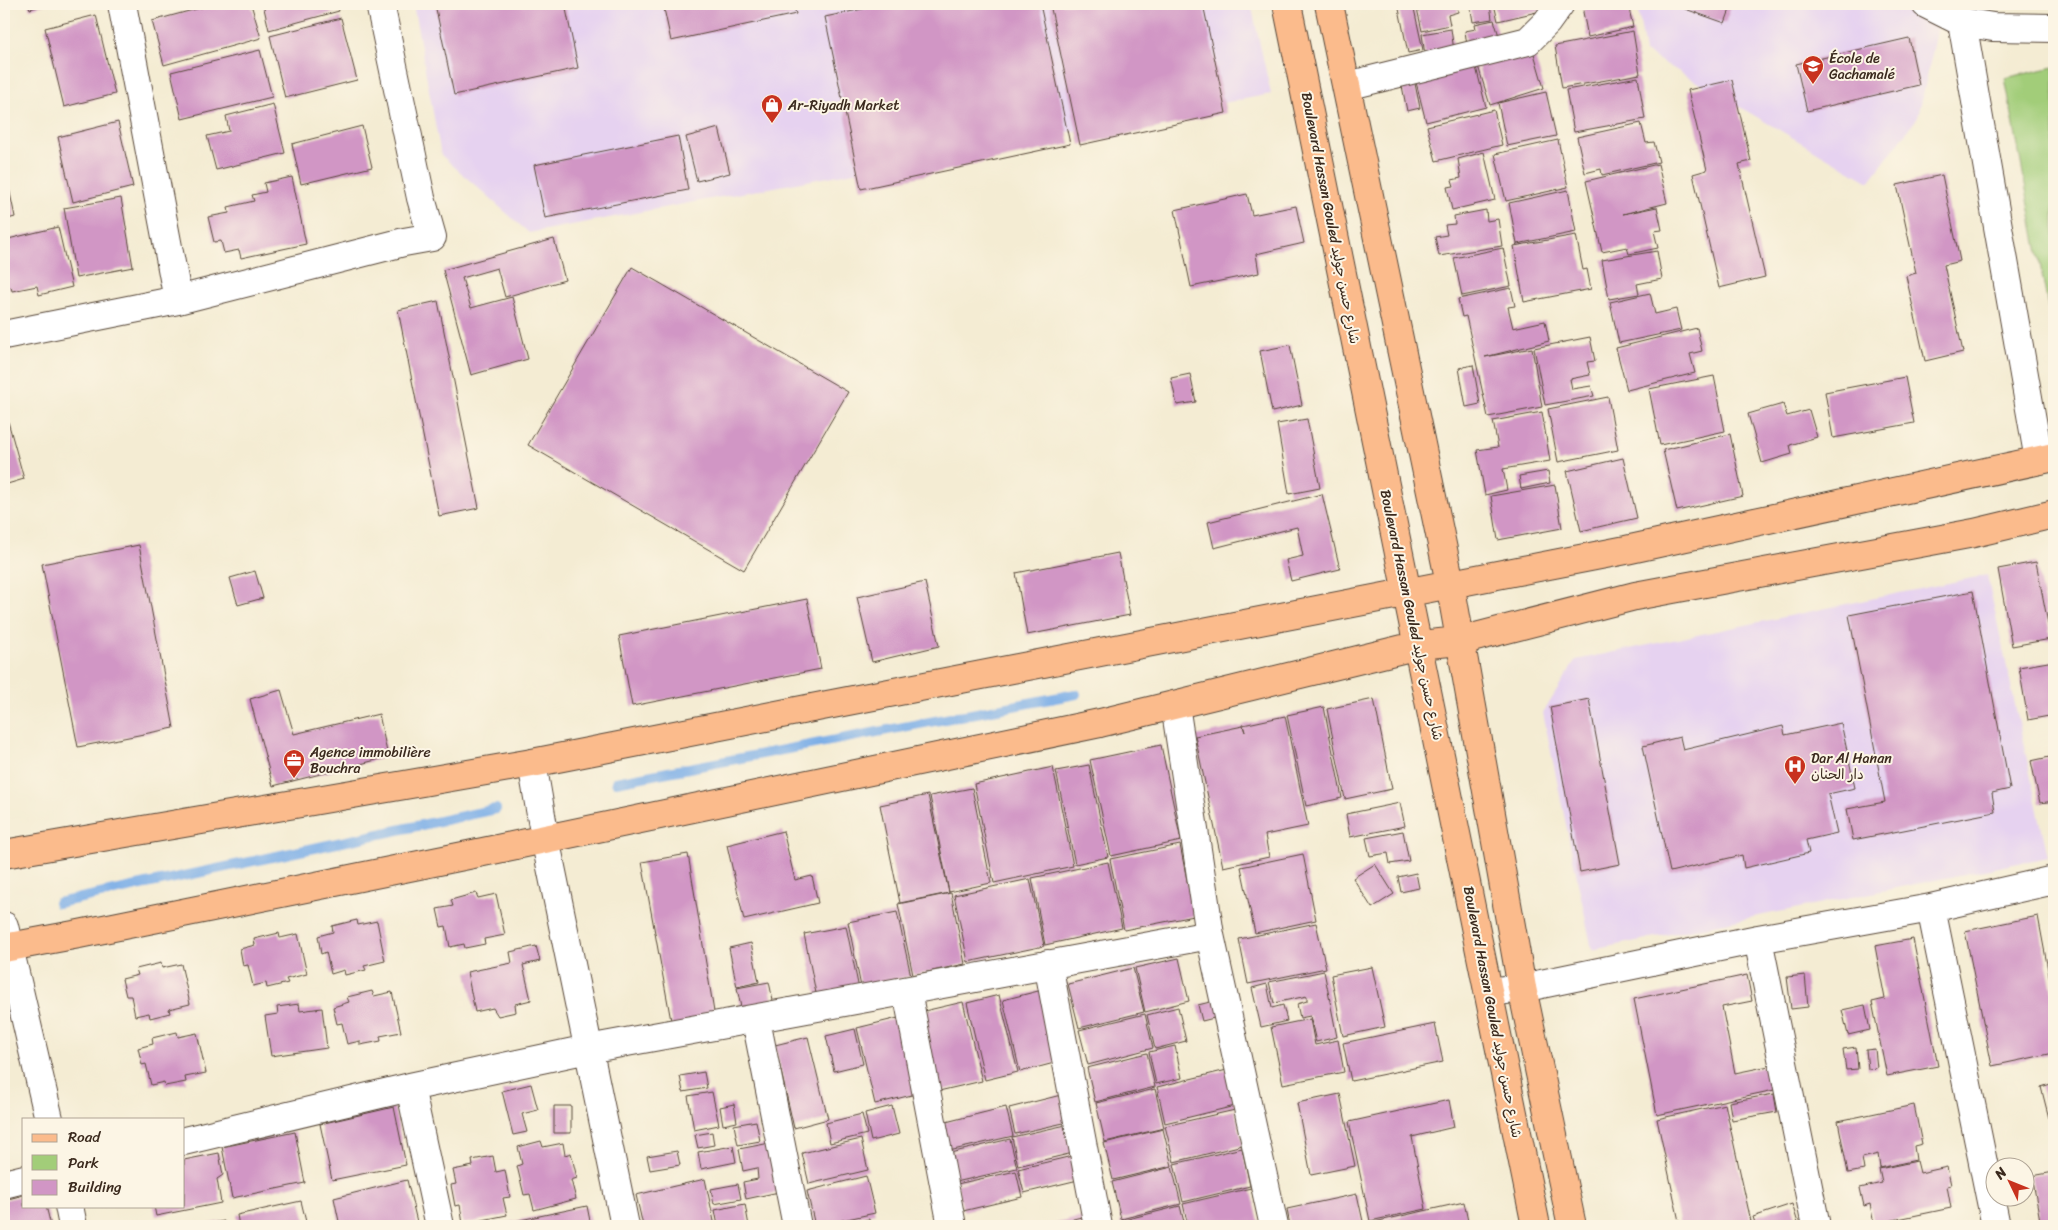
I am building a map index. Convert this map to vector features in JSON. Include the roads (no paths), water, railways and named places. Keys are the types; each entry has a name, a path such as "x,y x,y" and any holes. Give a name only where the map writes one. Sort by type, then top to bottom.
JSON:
{"main road":[{"name":"Boulevard Hassan Gouled شارع حسن جوليد","path":"1287,4 1536,1226"},
{"path":"1329,4 1450,583 1522,988 1572,1226"},
{"path":"1356,342 1397,334"},
{"path":"4,854 532,762 1406,593 1626,550 2047,458"},
{"path":"5,940 108,928 1100,723 1419,645 1460,641 1635,596 1974,532 2054,514"}],"street":[{"path":"122,4 178,300"},
{"path":"4,335 178,300 404,242 432,237 421,198 380,4"},
{"path":"1347,86 1528,40 1547,22 1560,4"},
{"path":"1926,4 1962,22 1993,27 2054,28"},
{"path":"1962,22 2047,458"},
{"path":"1175,705 1210,935 1274,1226"},
{"path":"532,762 545,838 624,1226"},
{"path":"1489,992 1522,988 1758,939 1931,908 2054,880"},
{"path":"1931,908 1996,1226"},
{"path":"185,1141 410,1087 588,1049 756,1020 1210,935"},
{"path":"1758,939 1816,1226"},
{"path":"5,940 49,1118"},
{"path":"1048,964 1098,1226"},
{"path":"907,991 952,1226"},
{"path":"756,1020 797,1226"},
{"path":"410,1087 440,1226"},
{"path":"4,1184 22,1180"},
{"path":"69,1208 73,1226"}],"waterway":[{"path":"616,782 1076,694"},
{"path":"58,903 496,809"}],"place":[{"name":"École de Gachamalé","path":"1813,85"},
{"name":"Ar-Riyadh Market","path":"772,124"},
{"name":"Agence immobilière Bouchra","path":"294,779"},
{"name":"Dar Al Hanan دار الحنان","path":"1795,785"}]}
